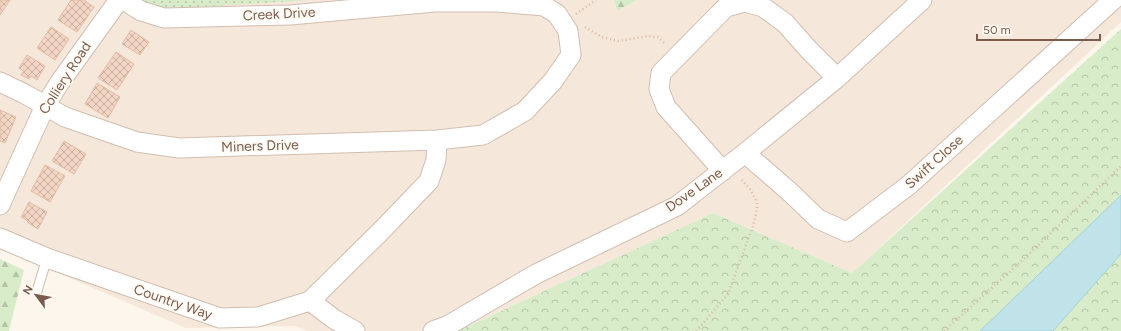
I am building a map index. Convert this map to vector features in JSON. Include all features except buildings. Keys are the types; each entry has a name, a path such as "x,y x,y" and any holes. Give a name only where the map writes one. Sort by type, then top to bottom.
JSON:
{"street":[{"name":"Colliery Road","path":"0,205 45,106 60,82 119,0"},
{"name":"Creek Drive","path":"124,0 140,11 164,18 290,15 435,2 497,2 544,6 557,14 568,31 571,55 553,81 525,112 483,135"},
{"name":"Dove Lane","path":"433,331 447,326 536,274 677,206 837,78 922,0"},
{"name":"Swift Close","path":"744,153 791,193 818,219 847,232 909,185 1113,0"},
{"path":"726,168 666,107 659,89 661,73 726,7 745,2 763,6 785,23 837,78"},
{"name":"Miners Drive","path":"0,82 66,117 137,142 179,148 437,140 483,135"},
{"name":"Country Way","path":"0,238 47,258 221,325 258,317 310,301 383,229 429,181 436,160 437,140"},
{"path":"310,301 334,319 355,331"}],"lane":[{"path":"37,291 47,258"}],"path":[{"path":"571,18 596,0"},
{"path":"602,37 618,42 648,36 658,37"},
{"path":"944,331 1027,256 1121,166"},
{"path":"697,331 728,294 753,226 757,210 757,202 750,189 726,168"}],"shaded area":[{"path":"0,0 614,0 617,11 637,0 1121,0 1121,22 852,273 713,213 458,331 307,331 296,326 186,328 0,248"}],"green space":[{"path":"140,0 311,0 166,9 141,2"},
{"path":"614,0 637,0 617,11"},
{"path":"1121,29 1121,331 458,331 713,213 852,273"},
{"path":"0,259 24,270 9,331 0,331"}],"water":[{"path":"1121,195 1121,254 1053,331 980,331"}]}
